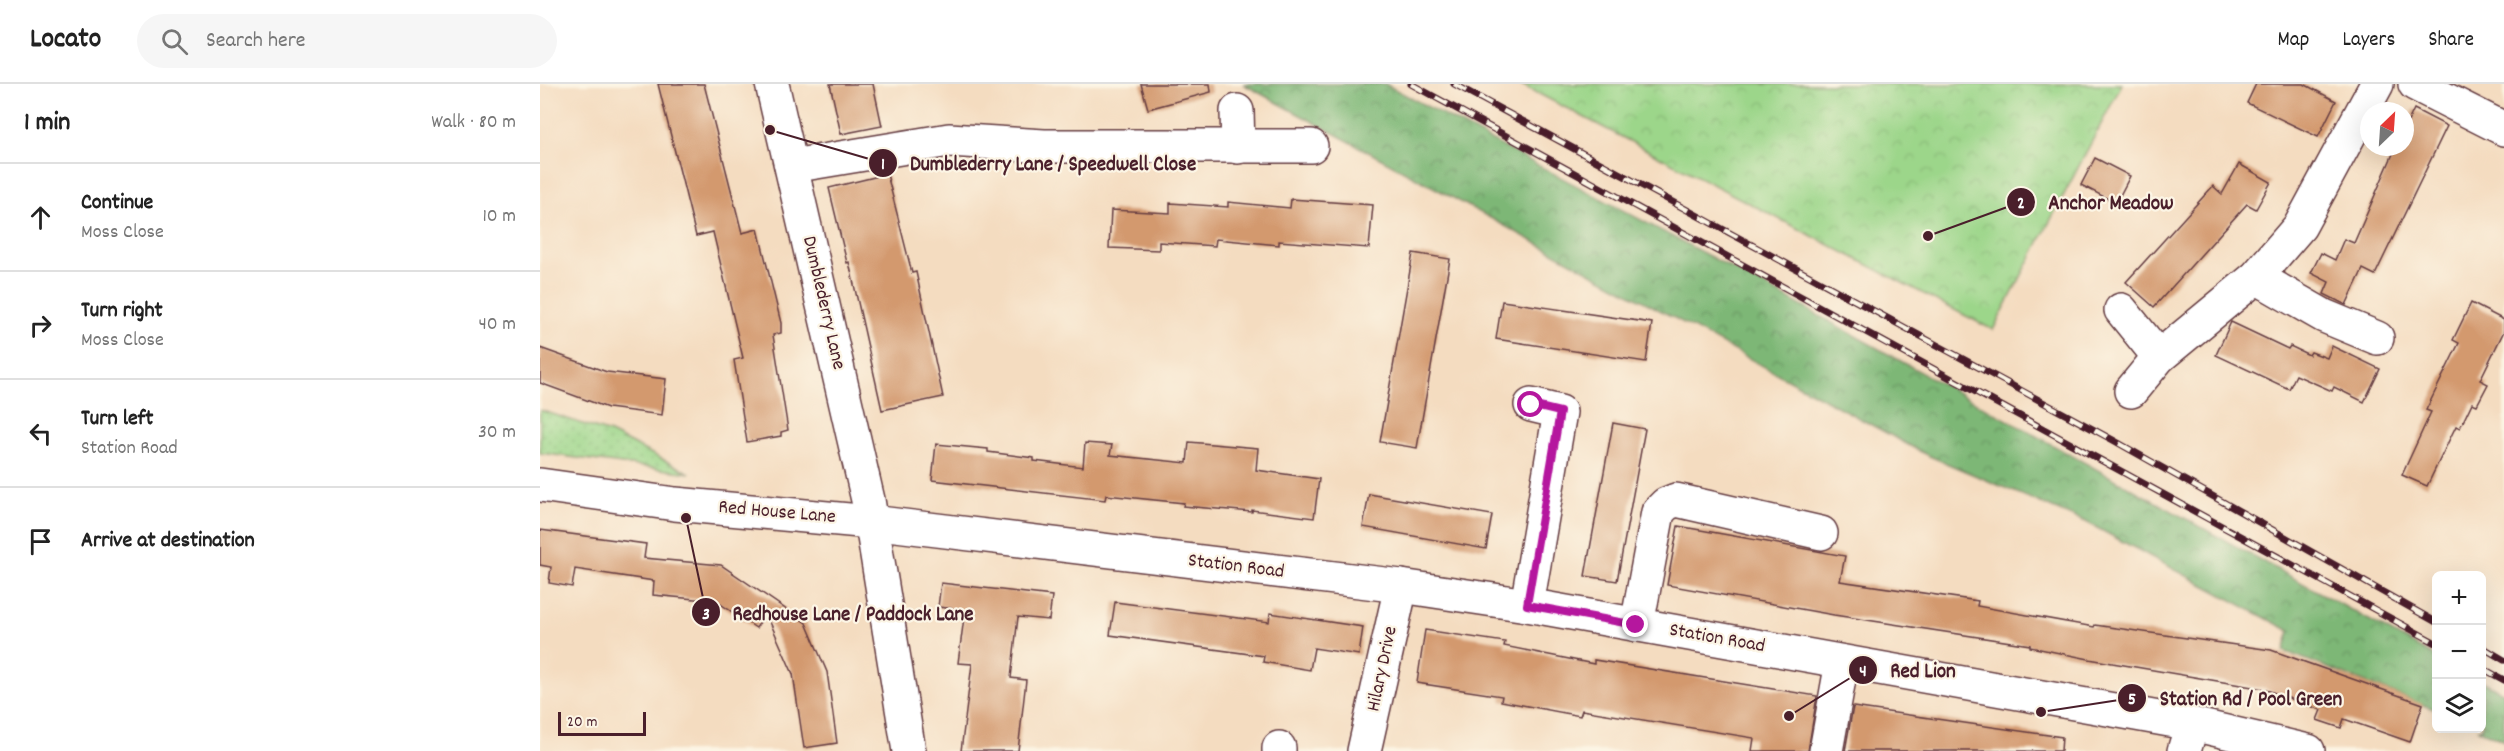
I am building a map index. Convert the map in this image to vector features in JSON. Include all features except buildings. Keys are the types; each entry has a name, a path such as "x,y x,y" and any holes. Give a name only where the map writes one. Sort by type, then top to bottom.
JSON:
{"street":[{"name":"Dumblederry Lane","path":"772,84 871,522 909,751"},
{"path":"2131,391 2159,357 2256,277 2300,226 2377,84"},
{"path":"2415,84 2504,129"},
{"path":"1237,111 1238,147"},
{"path":"792,166 949,140 1044,146 1311,146"},
{"path":"2256,277 2324,316 2377,338"},
{"path":"2121,310 2159,357"},
{"path":"1527,605 1560,412 1531,405"},
{"name":"Red House Lane","path":"540,485 675,504 871,522"},
{"path":"1636,625 1659,512 1666,504 1676,500 1821,533"},
{"name":"Station Road","path":"871,522 1401,586 1527,605 1842,662 2188,738 2308,751"},
{"name":"Hilary Drive","path":"1364,751 1401,586"},
{"path":"1826,751 1842,662"}],"green space":[{"path":"1243,84 1385,84 1758,282 2432,655 2432,708 2284,651 2290,631 2086,522 1927,455"},
{"path":"1520,84 2122,84 1993,330"},
{"path":"540,410 610,433 690,473 540,453"},
{"path":"2486,683 2504,693 2504,741 2486,733"}],"railway":[{"path":"1411,84 2432,641"},
{"path":"1454,84 2113,440 2432,620"},
{"path":"2486,649 2504,660"},
{"path":"2486,670 2504,680"}],"place":[{"name":"Dumblederry Lane / Speedwell Close","path":"770,130"},
{"name":"Anchor Meadow","path":"1928,236"},
{"name":"Redhouse Lane / Paddock Lane","path":"686,518"},
{"name":"Station Rd / Pool Green","path":"2041,712"},
{"name":"Red Lion","path":"1789,716"}],"route":[{"path":"1531,405 1560,412 1527,605 1636,625"}]}
